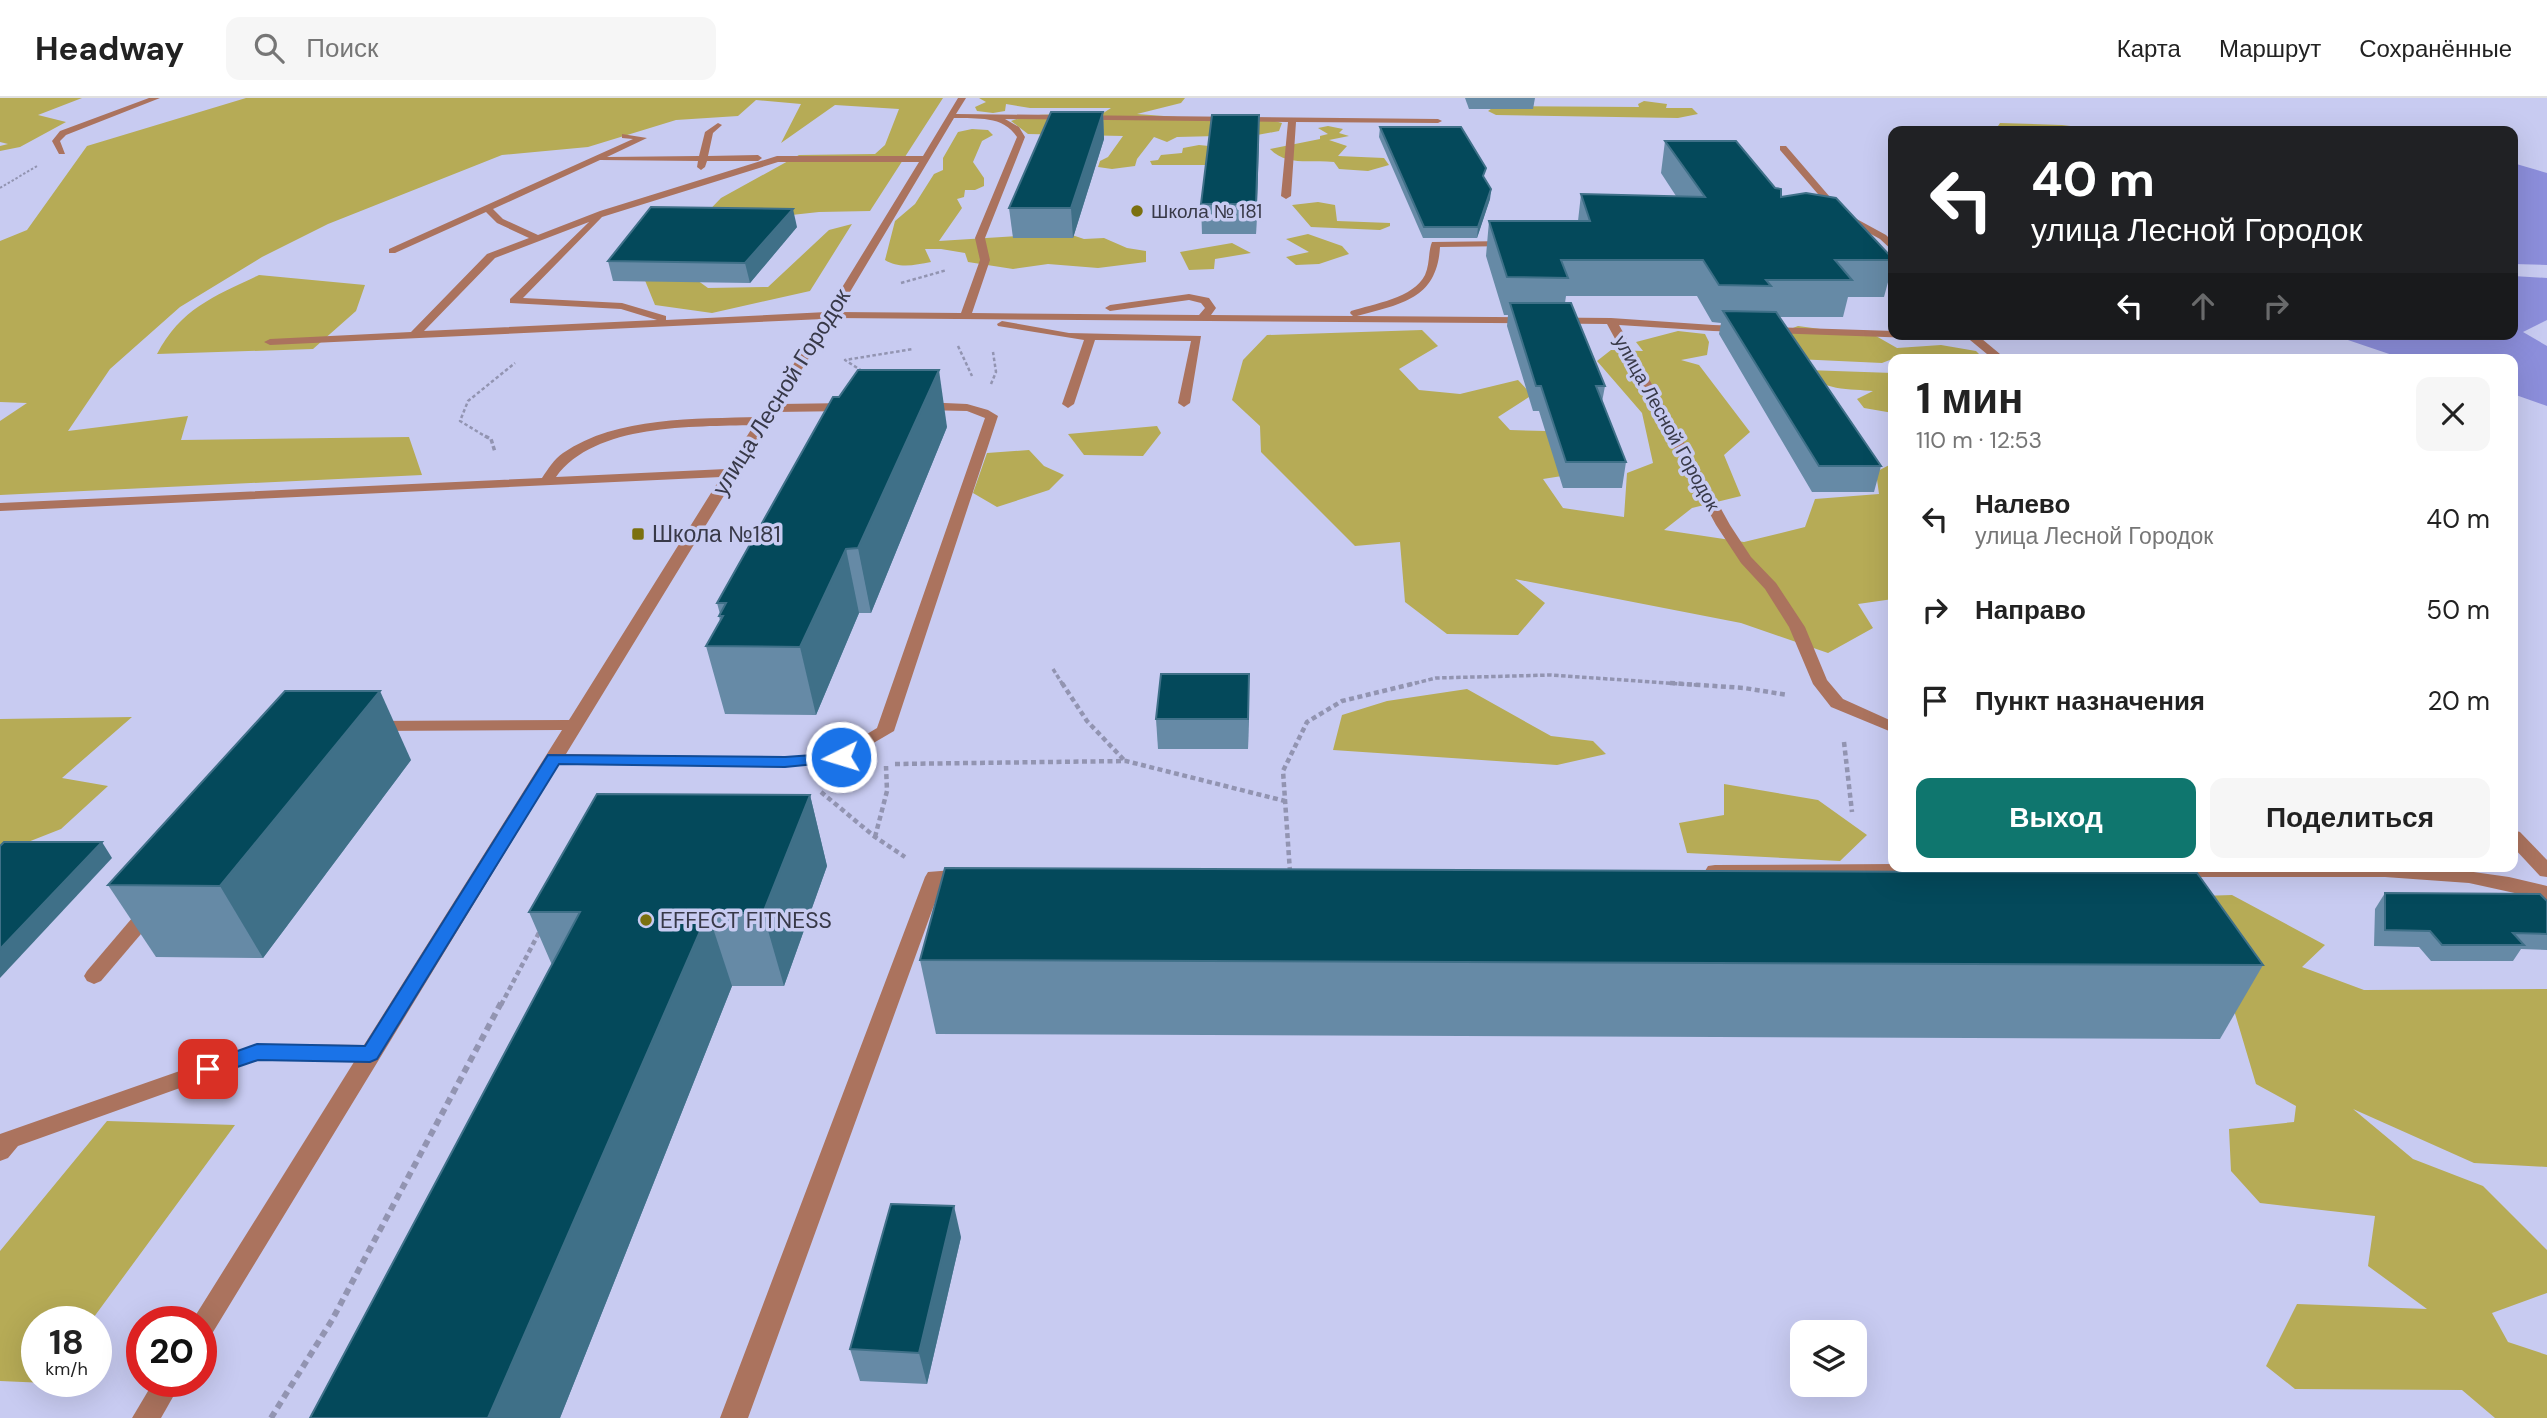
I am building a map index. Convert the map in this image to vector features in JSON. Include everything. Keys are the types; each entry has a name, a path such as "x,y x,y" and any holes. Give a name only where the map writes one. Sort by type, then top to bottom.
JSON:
{"street":[{"path":"62,152 56,141 63,133 156,98"},
{"name":"улица Лесной Городок","path":"215,1306 730,473 841,299 962,98"},
{"path":"952,116 1438,121"},
{"path":"965,316 985,260 980,238 1021,137 1016,129 995,116"},
{"path":"1286,196 1292,119"},
{"path":"694,183 705,158 709,132 718,125"},
{"path":"392,250 643,138 625,136"},
{"path":"1783,148 1839,213 1888,242"},
{"path":"414,335 491,256 603,213 777,159"},
{"path":"593,160 926,159"},
{"path":"487,208 500,221 535,237"},
{"path":"603,213 513,301 622,306 677,322"},
{"path":"1827,215 1839,213"},
{"path":"1338,319 1412,293 1428,281 1435,244 1515,244"},
{"path":"1038,316 1189,297 1205,300 1211,308 1202,318"},
{"path":"270,342 831,315 1611,321 1713,328 1888,334"},
{"path":"965,316 1069,337 1197,338 1184,403"},
{"name":"улица Лесной Городок","path":"1611,321 1723,525 1746,560 1771,586 1797,627 1819,681 1837,702"},
{"path":"1068,404 1090,337"},
{"path":"1977,340 1994,354"},
{"path":"554,759 785,762 841,757 885,731 992,416 964,407 911,406"},
{"path":"546,481 566,456 599,440 670,425 767,414 869,407"},
{"path":"0,507 730,473"},
{"path":"1837,702 1888,725"},
{"path":"359,726 575,725"},
{"path":"2518,841 2547,871"},
{"path":"1692,871 1888,870"},
{"path":"2387,872 2429,873 2508,881 2547,893"},
{"path":"734,1418 935,877 990,876"},
{"path":"94,976 166,892"},
{"path":"3,1143 257,1052 370,1054"},
{"path":"146,1418 159,1397"}],"path":[{"path":"0,188 62,152"},
{"path":"841,299 985,260"},
{"path":"965,316 956,343 969,366 982,411"},
{"path":"965,316 993,349 996,372 982,411"},
{"path":"911,406 845,360 919,348"},
{"path":"460,421 491,439 497,484"},
{"path":"1053,669 1087,721 1126,761"},
{"path":"1290,872 1283,771 1307,722 1342,701 1436,678 1550,675 1744,688 1837,702 1847,755 1852,812"},
{"path":"876,837 887,792 886,764 1126,761 1285,801"},
{"path":"785,762 876,837 935,877"},
{"path":"271,1418 332,1320 542,927"}],"shaded area":[{"path":"0,98 82,98 38,115 66,122 20,147 0,151 0,146 8,144 0,142"},
{"path":"246,98 943,98 870,211 819,212 764,218 690,275 708,288 768,287 829,230 852,224 810,291 712,313 655,305 644,278 721,198 799,155 875,154 885,145 899,109 835,105 781,143 801,104 756,100 738,116 676,120 588,147 502,155 328,224 262,257 180,307 110,369 68,431 188,416 181,440 409,437 422,475 0,495 0,421 27,403 0,402 0,241 27,230 87,146"},
{"path":"979,98 1185,98 1181,103 1137,114 1218,120 1267,119 1282,123 1279,131 1257,135 1177,137 1167,142 1154,137 1137,159 1135,166 1112,169 1098,167 1100,161 1108,157 1123,136 1028,134 1011,121 1051,115 1091,121 1111,108 1030,108 1006,104 1005,111 993,113 977,111 975,107 986,102"},
{"path":"1644,101 1667,104 1666,108 1692,108 1698,114 1678,118 1496,115 1488,111 1495,106 1639,107 1638,104"},
{"path":"2000,123 2071,126 1998,126"},
{"path":"1328,126 1343,129 1339,133 1349,136 1329,140 1347,146 1338,156 1384,158 1389,165 1368,171 1339,169 1334,162 1292,160 1277,155 1270,149 1320,139 1320,136 1328,134 1318,128"},
{"path":"988,130 993,135 982,141 973,162 984,178 984,186 965,190 964,197 957,199 962,208 939,241 1066,233 1084,239 1104,238 1127,248 1146,251 1146,262 1098,268 1048,264 1013,269 968,262 965,253 941,249 925,249 931,262 901,265 885,260 895,221 915,204 934,174 943,170 943,158 958,132"},
{"path":"1209,146 1207,165 1152,165 1150,161 1158,160 1161,155 1182,153 1183,148"},
{"path":"1318,202 1335,205 1337,221 1390,223 1390,226 1380,230 1311,227 1292,205"},
{"path":"1308,234 1342,246 1349,254 1319,264 1296,265 1286,257 1309,252 1286,239"},
{"path":"1232,243 1251,253 1215,259 1214,269 1189,270 1180,252"},
{"path":"259,275 365,285 356,311 313,349 157,354 166,338 188,314 214,297"},
{"path":"1798,326 1869,332 1897,348 1941,345 1976,351 1979,354 1888,354 1888,361 1882,363 1796,359 1764,339"},
{"path":"1422,330 1438,346 1399,369 1419,390 1460,394 1518,380 1532,395 1498,417 1510,430 1546,431 1581,473 1543,479 1563,508 1624,517 1627,473 1653,463 1642,413 1597,361 1611,350 1643,351 1636,342 1678,331 1705,334 1709,342 1707,355 1681,360 1699,365 1750,432 1724,455 1741,496 1692,508 1664,530 1744,542 1805,527 1815,499 1879,494 1876,472 1888,466 1888,600 1858,604 1873,628 1828,653 1741,623 1515,579 1545,603 1518,635 1447,634 1405,602 1400,542 1355,546 1261,452 1260,426 1232,400 1243,360 1267,335"},
{"path":"1806,370 1888,373 1888,412 1864,408 1857,399 1873,391 1827,385 1811,377"},
{"path":"1157,426 1161,433 1143,456 1084,455 1068,434"},
{"path":"1029,450 1044,466 1064,475 1049,490 997,507 973,493 987,453"},
{"path":"1467,689 1551,736 1593,741 1606,754 1557,765 1333,750 1342,715 1387,701"},
{"path":"132,717 62,778 108,786 61,829 0,853 0,719"},
{"path":"1724,784 1818,800 1867,835 1840,861 1687,853 1679,823 1724,815"},
{"path":"2232,895 2325,945 2302,967 2364,990 2547,989 2547,1167 2474,1163 2353,1109 2413,1159 2483,1186 2547,1250 2547,1293 2492,1313 2508,1342 2547,1355 2547,1418 2495,1418 2462,1390 2295,1389 2266,1366 2297,1304 2427,1309 2368,1266 2375,1216 2260,1203 2231,1171 2229,1129 2294,1122 2296,1106 2256,1084 2200,896"},
{"path":"107,1121 235,1125 102,1306 21,1306 21,1382 0,1381 0,1251"}],"water":[{"path":"2518,164 2547,173 2547,265 2518,264"},
{"path":"2518,276 2547,278 2547,320 2523,332 2547,346 2547,406 2518,396 2518,354 2389,354 2348,340 2518,340"}],"building":[{"path":"1051,112 1103,112 1071,208 1009,208"},
{"path":"1212,115 1259,115 1256,204 1201,204"},
{"path":"1380,127 1461,127 1486,168 1483,176 1491,189 1478,227 1424,227"},
{"path":"1665,141 1736,141 1775,188 1781,189 1781,197 1806,193 1836,198 1888,254 1888,260 1835,260 1852,280 1766,280 1771,286 1719,285 1703,260 1561,260 1568,278 1507,277 1489,221 1590,221 1581,194 1705,197"},
{"path":"651,207 793,209 745,263 608,261"},
{"path":"1510,303 1571,303 1605,386 1596,386 1626,462 1566,462 1541,386 1536,386"},
{"path":"1723,311 1776,312 1881,466 1819,466"},
{"path":"858,370 939,370 858,548 846,549 800,647 706,646 723,616 719,616 726,603 717,603 833,397 839,397"},
{"path":"1161,674 1249,674 1248,719 1156,719"},
{"path":"285,691 380,691 220,886 108,885"},
{"path":"597,794 810,795 763,913 708,913 488,1418 310,1418 580,912 529,912"},
{"path":"4,842 102,842 0,949 0,846"},
{"path":"945,868 2197,873 2263,965 920,960"},
{"path":"2385,893 2540,894 2547,901 2547,934 2513,933 2524,945 2442,945 2430,931 2385,930"},
{"path":"891,1204 954,1206 919,1353 850,1349"}],"place":[{"name":"Школа № 181","path":"1137,211"},
{"name":"Школа №181","path":"638,534"},
{"name":"EFFECT FITNESS","path":"646,920"}],"route":[{"path":"208,1069 257,1052 370,1054 554,759 785,762 841,757"}]}
